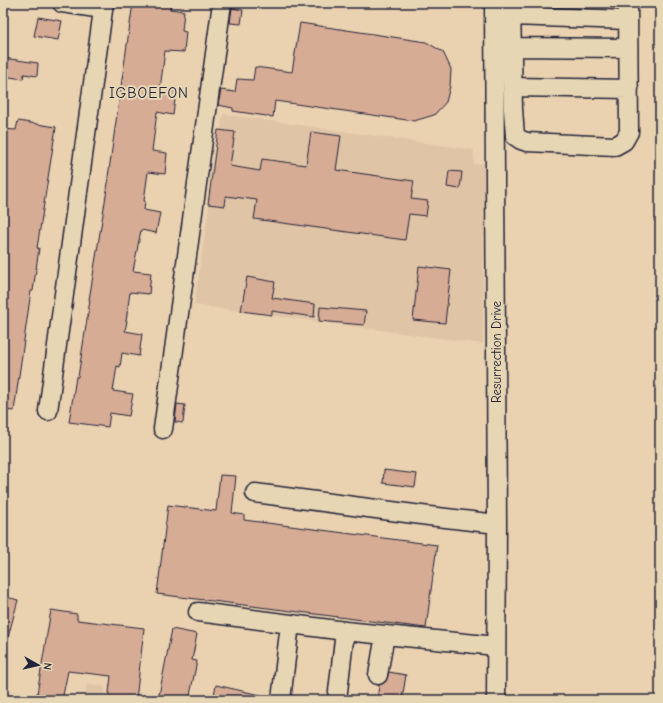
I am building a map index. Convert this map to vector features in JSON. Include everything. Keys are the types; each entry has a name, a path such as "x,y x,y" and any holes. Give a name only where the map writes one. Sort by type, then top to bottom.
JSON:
{"street":[{"path":"48,411 104,6 62,3"},
{"path":"163,429 222,3"},
{"name":"Resurrection Drive","path":"494,3 497,524 496,700"},
{"path":"511,10 628,11 629,132 624,141 615,146 527,142 515,136 511,10"},
{"path":"512,47 628,48"},
{"path":"513,87 629,89"},
{"path":"255,493 497,524"},
{"path":"198,612 344,631 496,646"},
{"path":"281,700 290,624"},
{"path":"337,700 344,631"},
{"path":"378,675 385,635"}],"shaded area":[{"path":"223,114 474,150 474,164 485,163 483,344 194,305"},
{"path":"87,684 105,687 104,700 84,700"}],"building":[{"path":"133,3 172,3 170,9 184,11 182,31 186,32 184,52 165,51 160,89 176,91 173,115 157,112 152,151 167,153 165,174 148,172 144,201 144,210 160,213 156,233 141,230 133,271 151,273 149,294 130,292 125,331 142,334 139,356 122,353 120,367 117,366 113,391 133,394 129,416 110,413 108,427 69,422 76,377 78,377 109,177"},
{"path":"232,8 243,10 241,24 230,23"},
{"path":"38,17 62,21 58,40 34,36"},
{"path":"300,23 426,42 443,52 451,69 450,86 446,102 434,115 414,121 275,101 273,117 233,111 233,108 218,105 221,90 235,92 237,79 253,80 255,67 292,72"},
{"path":"3,58 38,63 37,76 24,74 23,79 3,76"},
{"path":"18,121 56,127 37,248 39,248 33,291 31,291 14,411 3,410 3,210 5,197 3,197 3,129 16,130"},
{"path":"218,130 235,132 230,166 260,171 262,159 306,165 311,132 341,136 336,170 414,181 411,199 428,201 426,216 409,214 405,240 254,219 257,200 226,196 225,206 208,204"},
{"path":"449,171 462,172 460,189 447,187"},
{"path":"419,266 451,270 445,323 413,320"},
{"path":"247,277 275,282 272,298 315,304 314,317 272,311 272,315 241,311"},
{"path":"320,307 366,311 364,325 319,321"},
{"path":"177,404 185,405 183,423 175,422"},
{"path":"384,470 417,474 415,487 383,483"},
{"path":"220,475 236,476 232,513 244,515 244,520 437,545 426,628 157,594 168,505 216,511"},
{"path":"3,596 18,600 7,641 3,641"},
{"path":"51,610 77,614 77,620 144,628 136,700 108,700 111,676 68,671 62,700 36,700"},
{"path":"172,629 197,634 192,660 197,661 189,700 158,700"},
{"path":"389,672 406,675 402,700 377,700 379,685 386,681"},
{"path":"216,685 260,695 260,700 213,700"}],"district":[{"name":"IGBOEFON","path":"149,93"}]}
